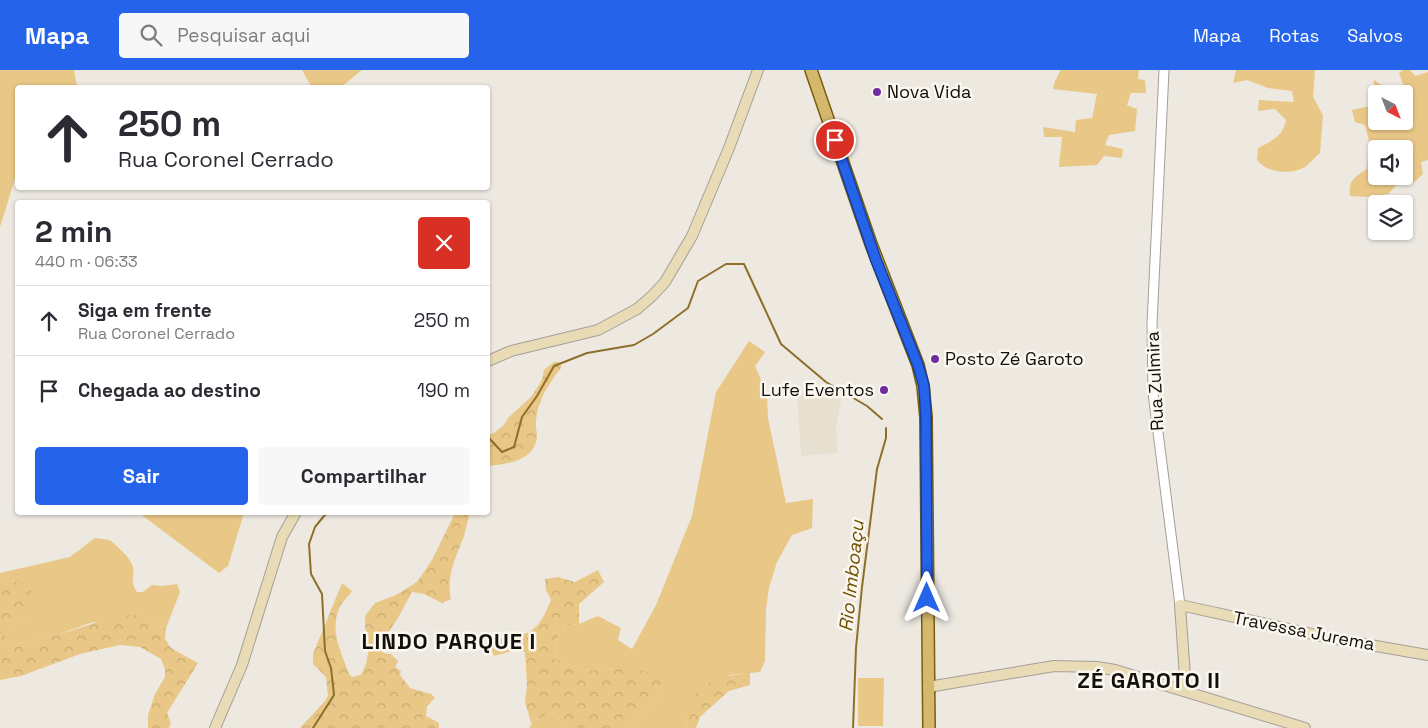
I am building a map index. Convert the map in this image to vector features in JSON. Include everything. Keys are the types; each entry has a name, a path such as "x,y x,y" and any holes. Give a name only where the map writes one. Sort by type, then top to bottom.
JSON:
{"main road":[{"path":"490,360 510,351 598,330 637,308 652,296 664,282 692,236 729,148 758,70"},
{"path":"811,70 871,244 921,376 925,396 929,728"},
{"path":"215,728 242,666 282,537 294,515"},
{"name":"Travessa Jurema","path":"1180,605 1330,638 1428,655"},
{"name":"Rua Zulmira","path":"1180,605 1186,691"},
{"path":"928,687 1054,666 1067,665 1105,668 1305,728"}],"street":[{"name":"Rua Zulmira","path":"1164,70 1152,324 1153,393 1162,477 1180,605"}],"shaded area":[{"path":"840,390 841,401 836,428 838,453 801,456 797,393"}],"green space":[{"path":"0,70 74,70 77,85 15,85 15,178 0,227"},
{"path":"302,70 362,70 343,85 310,85"},
{"path":"1061,70 1139,70 1138,79 1145,80 1146,93 1131,93 1127,105 1137,109 1135,131 1109,135 1105,145 1123,149 1122,158 1104,156 1097,165 1059,167 1062,137 1044,137 1043,127 1075,132 1076,120 1092,118 1097,94 1053,89"},
{"path":"1236,70 1315,70 1313,97 1323,115 1320,153 1305,167 1300,170 1286,172 1266,168 1257,160 1258,148 1280,134 1286,120 1275,109 1258,111 1259,100 1294,102 1292,91 1268,88 1247,80 1233,83"},
{"path":"1403,70 1410,70 1415,76 1428,72 1428,160 1421,162 1423,174 1413,183 1413,140 1369,140 1365,125 1355,122 1352,110 1368,107 1368,130 1413,130 1413,85 1403,85 1399,73"},
{"path":"1374,80 1382,85 1373,85"},
{"path":"1368,155 1368,185 1396,185 1388,194 1368,195 1366,197 1350,196 1351,183 1367,169"},
{"path":"749,341 765,352 755,366 767,394 768,418 786,503 813,499 812,528 792,535 777,562 769,588 766,609 765,661 760,672 730,675 688,715 686,728 627,728 657,696 663,684 615,668 584,671 554,658 560,626 579,624 598,616 621,628 618,640 632,649 656,605 692,516 716,392"},
{"path":"554,362 558,362 561,365 541,400 537,414 535,444 526,456 519,460 490,466 490,434 504,425 508,418 531,397 542,380 544,370"},
{"path":"142,515 243,515 228,566 219,573"},
{"path":"454,515 469,515 451,574 451,599 442,603 424,594 412,592 398,618 379,646 383,653 391,654 398,661 395,667 401,671 400,675 410,688 431,694 435,698 427,706 426,716 439,723 439,728 300,728 328,696 326,677 313,664 313,654 342,583 352,591 340,606 337,615 336,632 337,641 349,674 352,677 361,675 366,664 369,648 365,616 375,603 396,595 417,582 432,560"},
{"path":"95,538 110,540 127,557 132,564 133,582 137,592 143,592 152,585 177,584 180,592 166,628 142,615 90,623 54,636 19,644 3,641 9,630 26,618 19,581 0,582 0,573 70,557"},
{"path":"598,570 604,582 579,604 579,624 560,626 554,658 584,671 615,668 644,671 664,684 657,696 627,728 562,728 563,724 553,712 531,723 525,702 527,686 525,652 516,650 494,656 491,649 499,640 529,632 540,622 551,600 546,590 545,579 558,577 575,582"},
{"path":"19,581 30,587 34,605 26,618 9,630 3,641 19,644 54,636 120,615 142,615 166,628 165,639 171,648 198,663 167,713 171,723 169,728 148,728 148,715 155,694 165,677 165,669 161,659 140,647 120,645 80,654 21,676 0,680 0,582"},
{"path":"750,673 750,685 729,691 700,717 696,728 686,728 690,704 698,691 719,679"},
{"path":"858,678 884,678 883,726 858,726"},
{"path":"553,712 563,724 562,728 529,728 533,721"}],"waterway":[{"path":"490,439 502,452 514,447 522,417 537,396 554,366 587,353 634,345 653,334 688,308 698,281 726,264 744,264 781,344 826,382 867,406 882,419"},
{"name":"Rio Imboaçu","path":"853,728 856,648 862,587 877,469 886,438 886,428"},
{"path":"313,728 334,695 331,668 325,651 322,594 311,574 309,544 315,527 325,515"}],"place":[{"name":"Nova Vida","path":"877,92"},
{"name":"Posto Zé Garoto","path":"935,359"},
{"name":"Lufe Eventos","path":"884,390"}],"district":[{"name":"LINDO PARQUE I","path":"449,641"},
{"name":"ZÉ GAROTO II","path":"1149,680"}],"route":[{"path":"835,140 876,260 907,336 924,386 926,417 927,598"}]}
